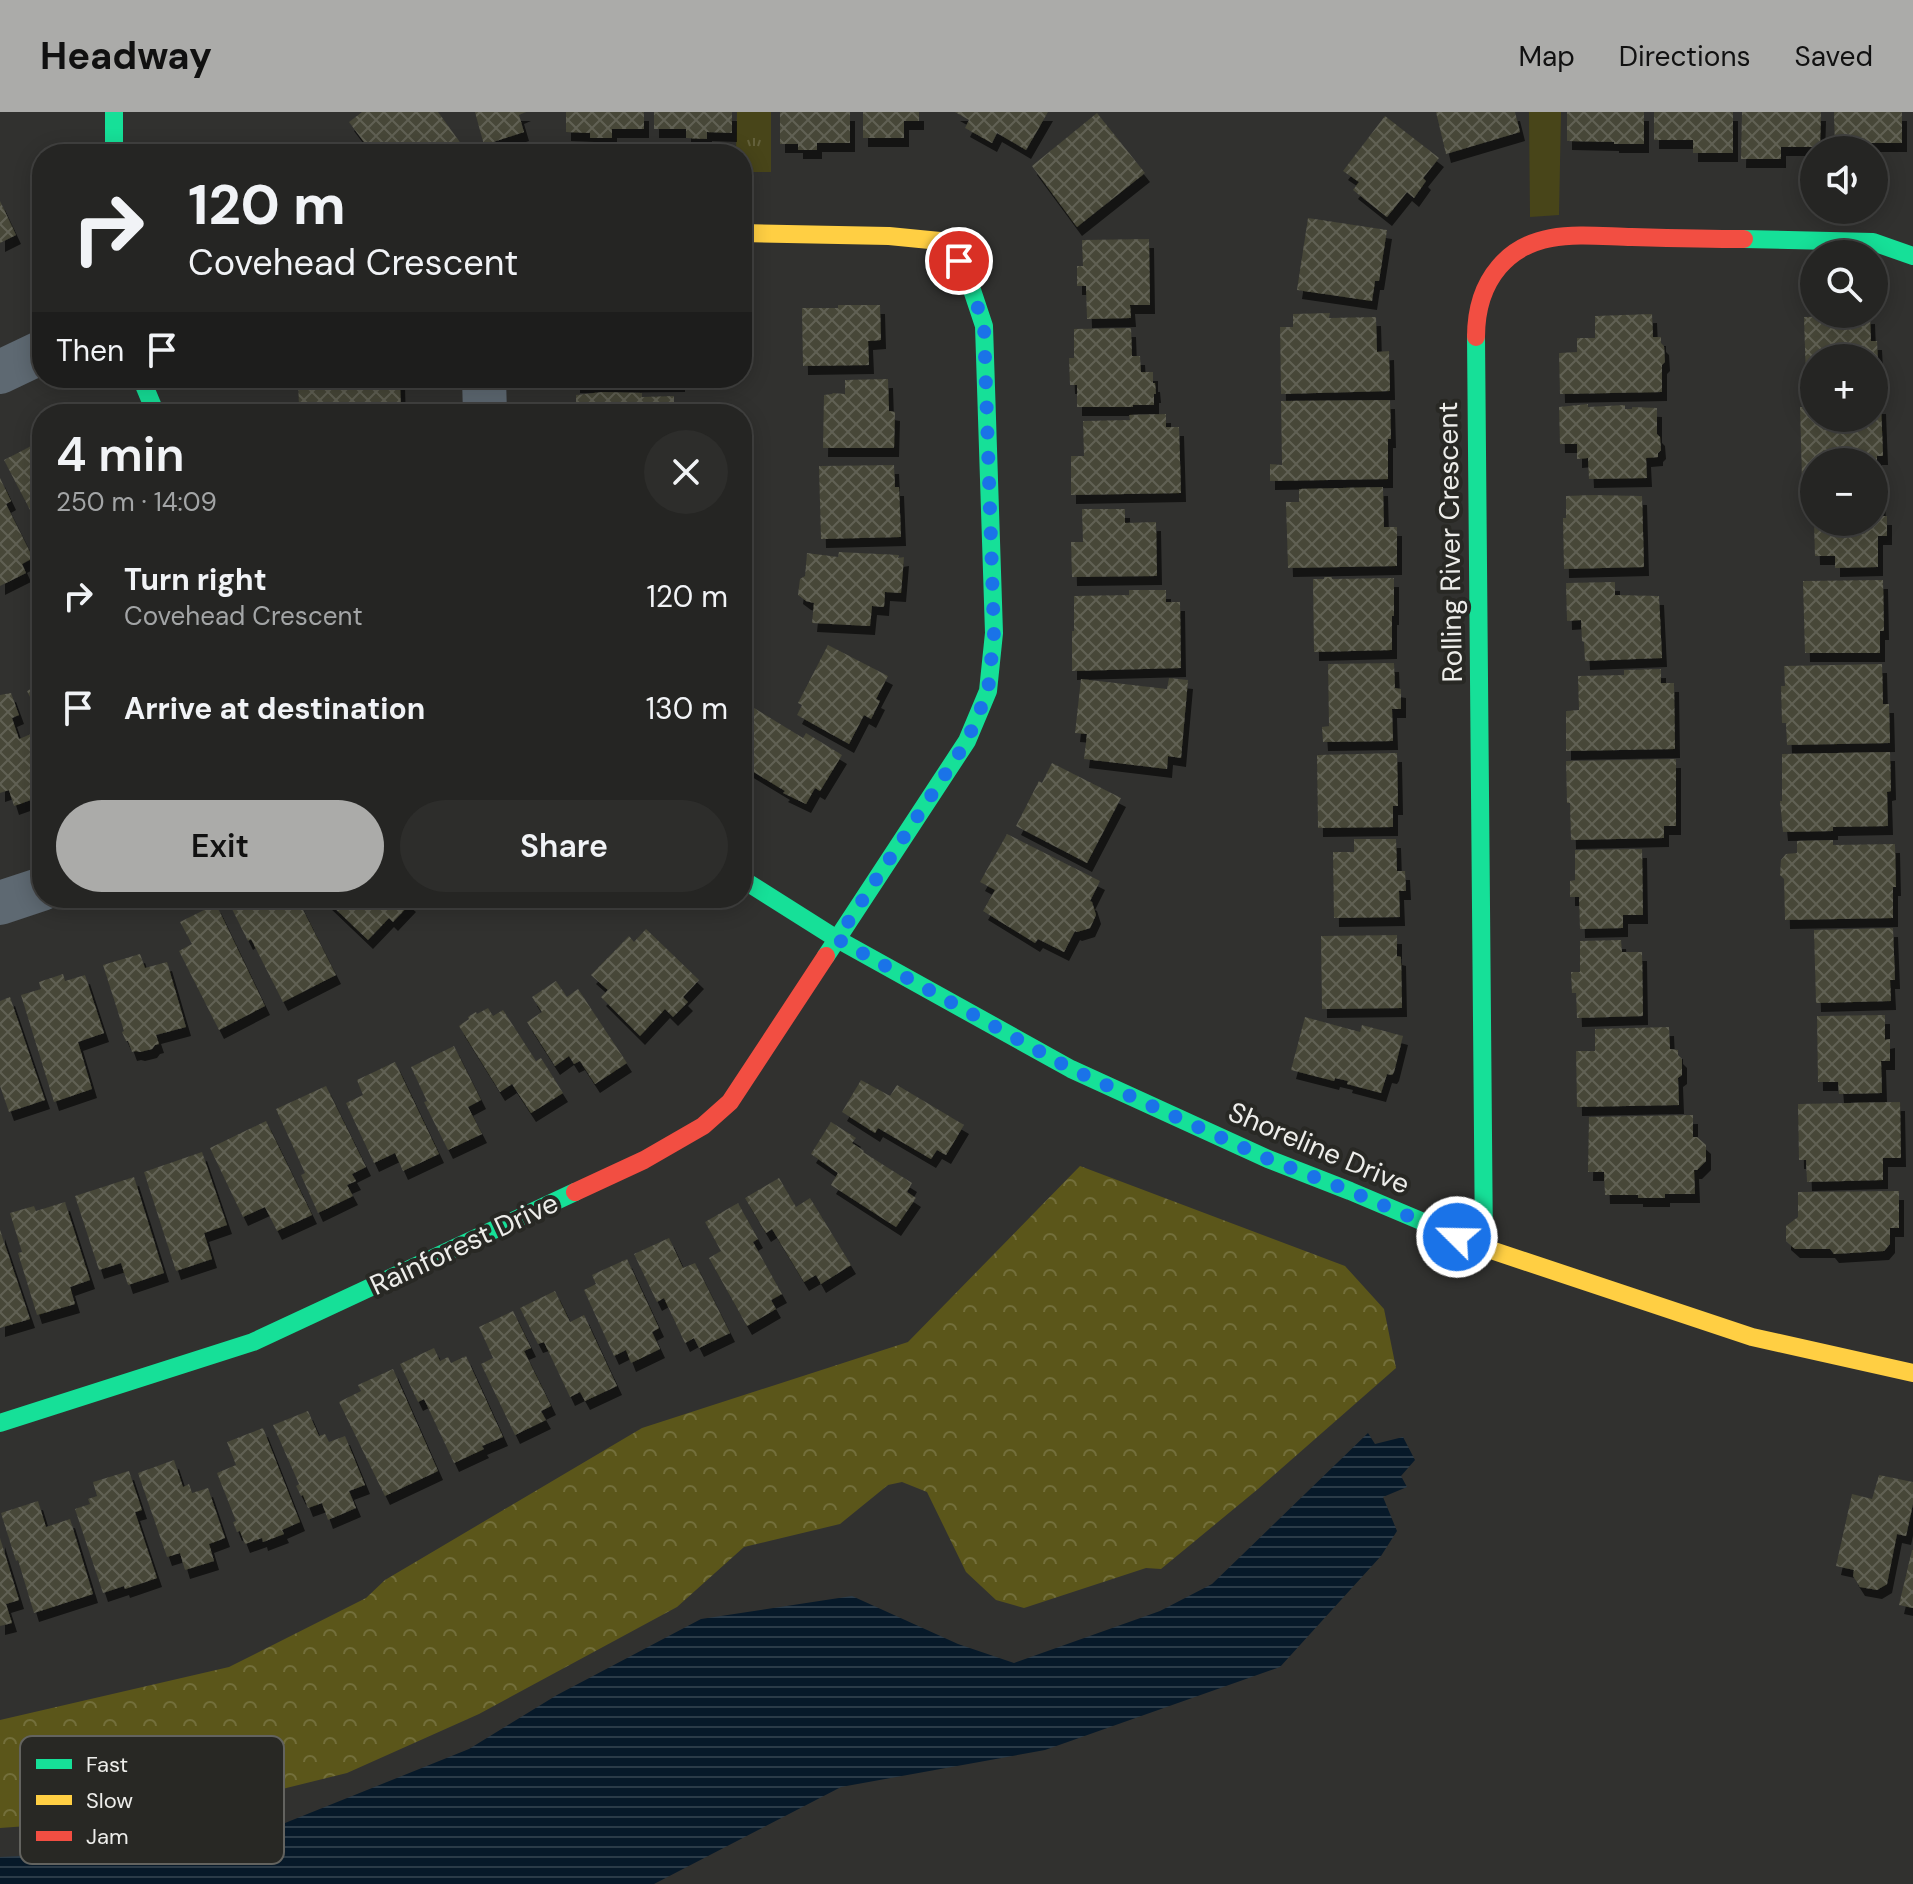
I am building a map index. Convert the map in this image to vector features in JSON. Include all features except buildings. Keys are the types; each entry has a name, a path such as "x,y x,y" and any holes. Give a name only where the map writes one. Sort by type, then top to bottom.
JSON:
{"street":[{"path":"114,112 114,144"},
{"name":"Rainforest Drive","path":"0,1423 253,1342 644,1160 703,1126 730,1102 967,741 988,691 994,633 984,326 970,284 959,261 940,241 889,236 752,233"},
{"name":"Rolling River Crescent","path":"1484,1248 1476,340 1481,296 1510,257 1528,243 1548,238 1873,242 1913,256"},
{"path":"0,372 32,357"},
{"name":"Shoreline Drive","path":"752,885 837,939 1071,1069 1268,1159 1484,1248 1752,1337 1913,1373"},
{"path":"0,903 32,892"}],"green space":[{"path":"737,112 771,112 771,172 752,172 752,144 736,144"},
{"path":"1529,112 1561,112 1559,215 1530,217"},
{"path":"1080,1166 1345,1266 1384,1309 1396,1368 1161,1569 1146,1568 1024,1608 996,1600 966,1572 927,1492 902,1482 888,1485 840,1524 744,1547 677,1607 479,1714 347,1773 284,1789 284,1736 20,1736 20,1827 0,1828 0,1720 229,1667 366,1598 385,1580 642,1428 908,1342"}],"water":[{"path":"1368,1433 1375,1444 1403,1437 1415,1460 1401,1476 1407,1487 1383,1497 1397,1531 1381,1556 1280,1667 1045,1750 841,1787 654,1884 0,1884 0,1857 20,1856 20,1864 284,1864 284,1823 469,1749 557,1695 701,1619 852,1596 958,1644 1014,1663 1160,1611 1212,1584"}],"traffic: fast":[{"path":"114,112 114,144"},
{"path":"1744,239 1873,242 1913,256"},
{"path":"826,956 967,741 988,691 994,633 984,326 959,261 946,247"},
{"path":"1476,337 1484,1248"},
{"path":"145,388 152,404"},
{"path":"752,885 837,939 1071,1069 1268,1159 1485,1248"},
{"path":"0,1423 253,1342 575,1192"}],"traffic: slow":[{"path":"752,233 889,236 940,241 946,247"},
{"path":"1485,1248 1752,1337 1913,1373"}],"traffic: jam":[{"path":"1476,337 1477,318 1488,283 1499,267 1527,245 1578,236 1744,239"},
{"path":"575,1192 644,1160 703,1126 730,1102 826,956"}],"route":[{"path":"959,261 984,326 994,633 988,691 967,741 837,939 1071,1069 1268,1159 1457,1237"}]}
